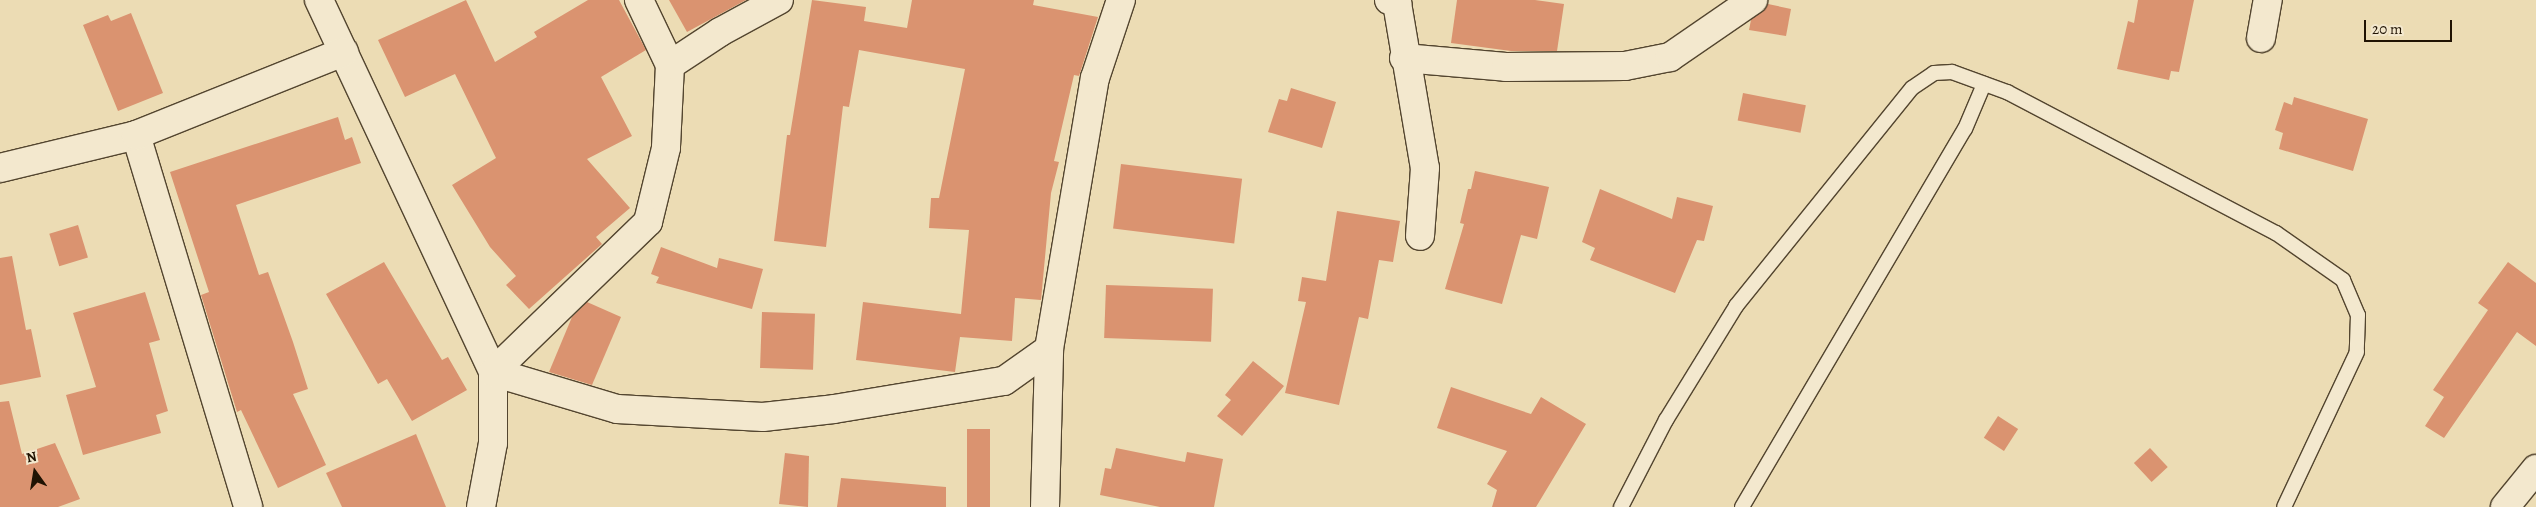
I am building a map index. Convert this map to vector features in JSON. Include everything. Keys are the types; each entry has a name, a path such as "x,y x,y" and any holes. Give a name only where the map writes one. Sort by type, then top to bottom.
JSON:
{"street":[{"path":"319,0 493,372 493,443 483,505"},
{"path":"493,372 648,222 666,148 670,66 639,0"},
{"path":"670,66 720,32 779,0"},
{"path":"1045,507 1049,349 1095,78 1121,0"},
{"path":"1404,58 1506,67 1625,66 1670,57 1752,0"},
{"path":"2261,38 2268,0"},
{"path":"1394,1 1425,168 1420,236"},
{"path":"0,168 136,135 344,52"},
{"path":"136,135 248,507"},
{"path":"493,372 617,409 763,417 834,409 1004,381 1049,349"},
{"path":"2505,507 2536,469"}],"lane":[{"path":"1621,507 1666,420 1736,306 1912,88 1934,73 1952,72 2007,92 2276,233 2343,280 2358,315 2357,352 2284,507"},
{"path":"1742,507 1965,129 1984,84"}],"building":[{"path":"466,0 495,62 537,37 534,32 588,0 619,0 646,50 601,77 632,136 587,159 630,208 596,237 602,244 529,309 506,285 516,276 490,247 452,185 496,158 455,74 405,97 378,40"},
{"path":"669,0 746,0 687,32"},
{"path":"812,0 866,7 864,21 907,28 912,0 1034,0 1033,5 1098,17 1079,76 1074,75 1054,161 1059,162 1051,193 1041,300 1015,298 1012,341 960,337 955,372 856,360 863,302 961,314 969,230 929,228 931,198 939,198 965,69 859,50 849,107 843,106 826,247 774,241 787,135 790,135"},
{"path":"1457,0 1535,0 1564,4 1557,51 1511,51 1451,43"},
{"path":"2138,0 2194,0 2179,72 2171,71 2169,80 2117,69 2128,21 2134,23"},
{"path":"1768,4 1791,9 1786,36 1749,30 1751,20"},
{"path":"131,13 163,93 118,111 83,25 108,15 111,21"},
{"path":"1291,88 1336,102 1322,148 1268,132 1279,99 1287,101"},
{"path":"1743,93 1806,105 1800,133 1738,120"},
{"path":"2294,97 2368,119 2353,171 2279,149 2283,133 2275,130 2284,102 2292,105"},
{"path":"338,117 345,140 352,137 361,163 236,205 259,275 268,272 293,342 308,389 293,394 326,465 278,488 241,410 237,412 201,295 209,292 170,172"},
{"path":"1121,164 1242,179 1234,243 1113,229"},
{"path":"1475,171 1549,187 1537,239 1521,235 1502,304 1445,289 1464,224 1460,223 1468,189 1471,189"},
{"path":"1600,189 1672,219 1677,197 1713,206 1704,241 1697,240 1675,293 1590,260 1595,248 1582,242"},
{"path":"1337,211 1400,221 1393,262 1379,260 1368,319 1359,317 1339,405 1285,393 1306,302 1298,301 1302,277 1326,281"},
{"path":"78,225 88,258 59,266 49,234"},
{"path":"661,247 717,268 719,258 763,269 752,309 656,283 659,277 651,274"},
{"path":"12,256 26,330 31,329 41,377 0,385 0,258"},
{"path":"384,262 442,360 448,357 467,390 412,421 387,379 378,384 326,294"},
{"path":"2508,262 2536,283 2536,346 2517,332 2444,438 2425,426 2444,397 2433,390 2488,310 2478,303"},
{"path":"1106,285 1213,289 1211,342 1104,338"},
{"path":"145,292 160,340 149,343 168,411 156,415 161,433 83,455 66,395 96,387 73,313"},
{"path":"587,302 621,317 592,385 549,372 572,317"},
{"path":"762,312 815,314 813,370 760,368"},
{"path":"1253,361 1284,386 1242,436 1217,416 1231,400 1225,395"},
{"path":"1451,387 1531,414 1541,397 1586,424 1536,507 1492,507 1497,490 1487,484 1507,451 1437,428"},
{"path":"9,401 22,454 55,443 80,499 58,507 0,507 0,402"},
{"path":"1998,416 2018,429 2004,451 1984,438"},
{"path":"967,429 990,429 990,507 967,507"},
{"path":"416,434 446,507 342,507 326,473"},
{"path":"1116,448 1185,462 1187,452 1223,459 1214,507 1160,507 1100,495 1105,468 1111,469"},
{"path":"2150,448 2168,467 2152,482 2134,463"},
{"path":"785,453 809,456 808,507 779,504"},
{"path":"841,478 946,487 946,507 837,507"}]}
